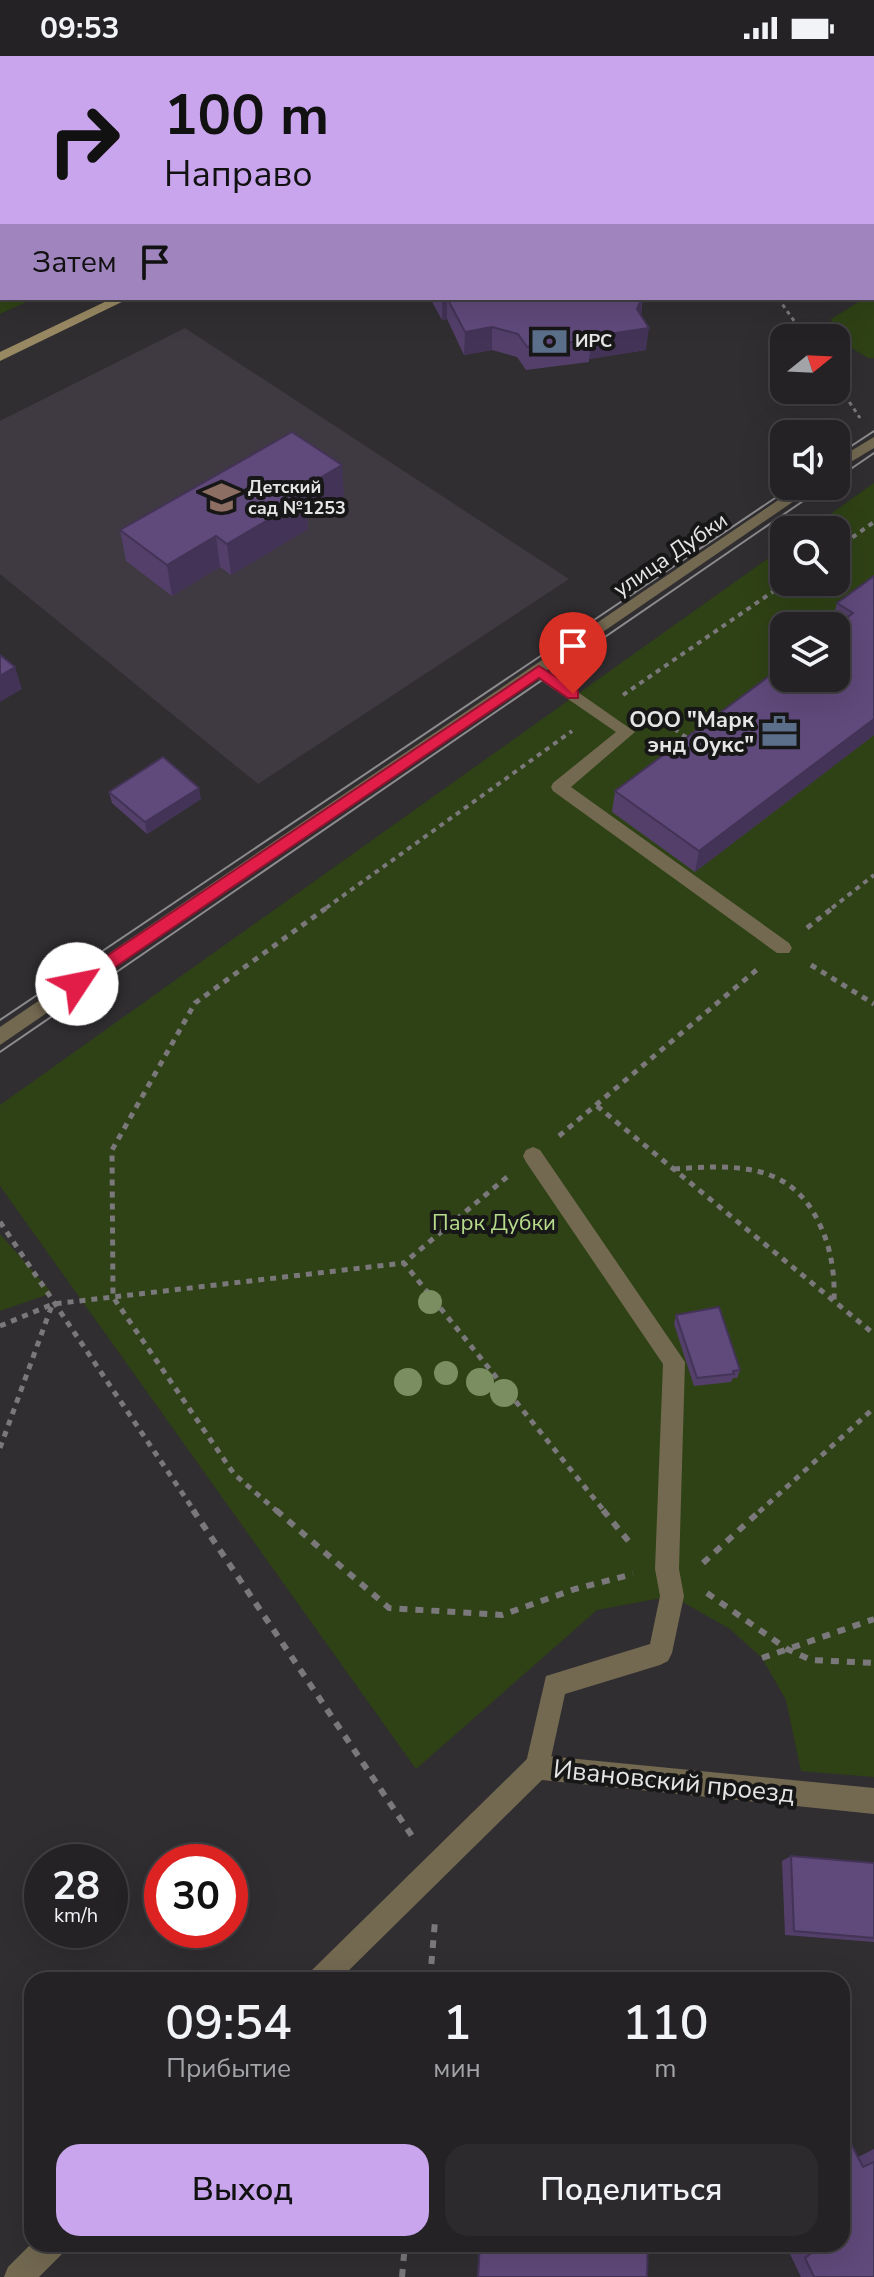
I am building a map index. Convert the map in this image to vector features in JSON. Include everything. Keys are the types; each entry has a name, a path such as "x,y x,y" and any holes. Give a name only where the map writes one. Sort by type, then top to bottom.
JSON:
{"main road":[{"path":"0,357 119,300"}],"street":[{"path":"850,457 874,441"},
{"name":"улица Дубки","path":"0,1037 789,500"},
{"path":"539,671 627,732 559,787 783,948"},
{"path":"533,1156 674,1362 677,1573 660,1653 555,1685 537,1767"},
{"name":"Ивановский проезд","path":"328,1972 537,1767 874,1801"},
{"path":"18,2277 44,2252"}],"path":[{"path":"779,300 796,324"},
{"path":"850,402 862,420 869,424"},
{"path":"850,539 874,522"},
{"path":"770,594 598,712 195,1003 112,1150 113,1297 234,1474 389,1608 502,1615 575,1589 651,1569 677,1573 787,1649 811,1660 874,1663"},
{"path":"627,732 652,713 690,740 702,731"},
{"path":"783,948 874,1004"},
{"path":"597,1106 874,1334"},
{"path":"673,1169 736,1168 767,1172 791,1182 816,1210 829,1247 834,1301"},
{"path":"0,1222 434,1869"},
{"path":"0,1326 53,1304 404,1263"},
{"path":"0,1448 53,1304"},
{"path":"677,1573 874,1408"},
{"path":"762,1658 874,1619"},
{"path":"431,1972 437,1905"},
{"path":"402,2277 404,2252"}],"shaded area":[{"name":"Детский сад №1253","path":"185,328 569,579 258,784 0,574 0,421"}],"green space":[{"path":"0,300 31,300 0,314"},
{"path":"862,300 874,300 874,358 868,358 850,347 850,324 832,324 831,319"},
{"name":"Парк Дубки","path":"874,483 874,1777 801,1771 786,1700 762,1658 730,1629 672,1596 597,1610 416,1769 0,1186 0,1105 770,557 770,596 850,596 850,516 828,516"},
{"path":"0,1234 52,1293 0,1311"}],"building":[{"path":"448,300 641,300 637,309 649,328 589,337 591,340 527,347 518,334 492,327 465,332"},
{"path":"292,432 342,465 296,492 305,498 227,544 216,536 167,565 120,530"},
{"path":"874,576 874,719 699,851 615,791 770,675 770,692 850,692 850,615 853,613 837,603"},
{"path":"0,655 15,667 0,676"},
{"path":"163,757 199,788 145,822 109,792"},
{"path":"719,1307 740,1370 733,1371 734,1374 697,1378 676,1315"},
{"path":"791,1856 874,1863 874,1938 794,1931"},
{"path":"850,2142 863,2167 874,2162 874,2277 814,2277 805,2258 813,2252 850,2252"},
{"path":"480,2252 648,2252 647,2277 478,2277"}],"tram line":[{"path":"850,447 874,431"},
{"path":"850,469 874,453"},
{"path":"0,1020 772,500"},
{"path":"0,1052 805,500"}],"place":[{"name":"ИРС","path":"549,341"},
{"name":"Детский сад №1253","path":"222,497"},
{"name":"ООО \"Марк энд Оукс\"","path":"780,732"}],"route":[{"path":"77,984 539,671 573,694"}]}
